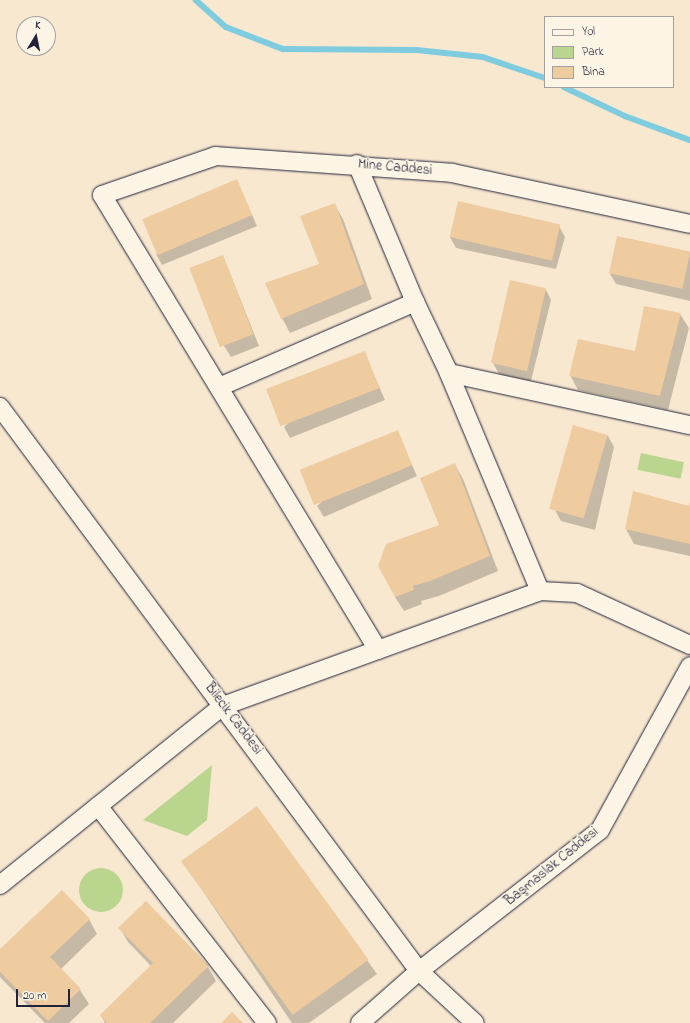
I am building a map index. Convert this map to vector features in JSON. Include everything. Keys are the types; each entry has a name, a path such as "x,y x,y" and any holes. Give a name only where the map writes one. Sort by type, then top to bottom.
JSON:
{"street":[{"name":"Mine Caddesi","path":"219,387 102,195 216,156 357,164 452,173 690,224"},
{"path":"357,164 415,302 449,373 540,591"},
{"path":"378,650 219,387 415,302"},
{"path":"449,373 690,425"},
{"name":"Bilecik Caddesi","path":"0,408 419,971 475,1023"},
{"path":"0,885 223,706 540,591 577,593 690,645"},
{"name":"Başmaslak Caddesi","path":"360,1023 419,971 600,830 690,666"},
{"path":"98,806 267,1023"}],"green space":[{"path":"641,453 684,462 681,479 637,470"},
{"path":"212,765 207,820 187,836 143,820"},
{"path":"101,868 113,872 119,878 123,890 119,902 113,908 101,912 89,908 83,902 79,890 83,878 89,872"}],"building":[{"path":"237,179 252,215 157,255 142,219"},
{"path":"458,201 560,225 552,261 450,237"},
{"path":"335,203 364,284 281,319 265,283 319,264 300,216"},
{"path":"617,236 690,252 682,289 609,273"},
{"path":"223,255 253,334 220,347 189,268"},
{"path":"510,280 546,288 527,371 491,363"},
{"path":"644,306 681,313 660,396 569,376 578,339 635,351"},
{"path":"365,351 379,388 280,426 266,389"},
{"path":"573,425 608,435 584,519 549,509"},
{"path":"398,430 412,465 314,505 300,470"},
{"path":"455,463 490,556 430,581 413,586 414,590 395,597 378,566 386,544 439,525 420,478"},
{"path":"633,491 689,506 690,502 690,544 625,529"},
{"path":"257,806 369,960 293,1015 181,861"},
{"path":"62,890 90,919 50,957 81,989 48,1021 0,972 0,949"},
{"path":"146,901 209,966 150,1023 107,1023 100,1015 153,963 118,928"},
{"path":"232,1012 243,1023 221,1023"}],"waterway":[{"path":"196,0 226,27 283,49 417,50 483,57 544,78"},
{"path":"566,88 625,116 690,140"}]}
